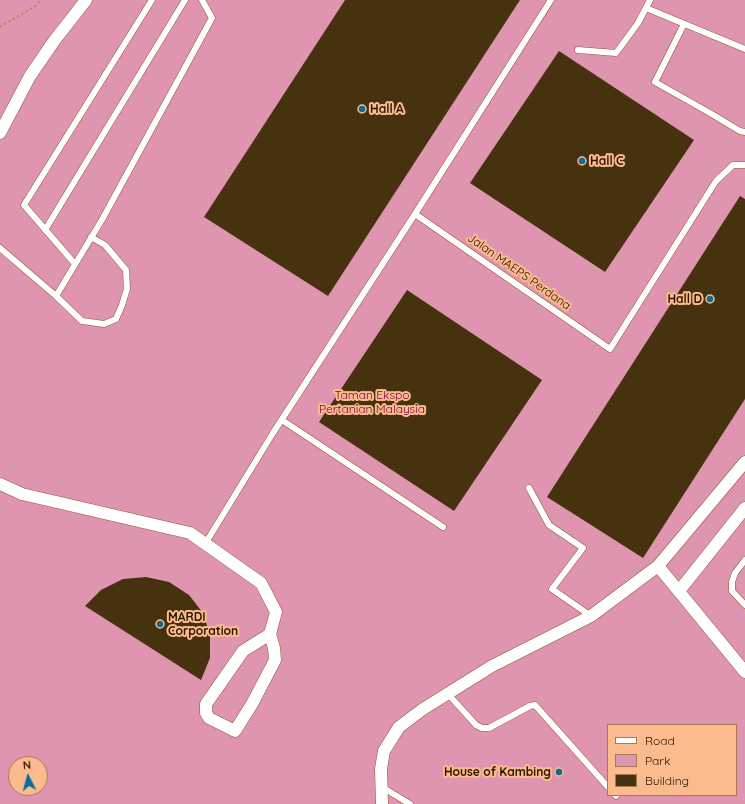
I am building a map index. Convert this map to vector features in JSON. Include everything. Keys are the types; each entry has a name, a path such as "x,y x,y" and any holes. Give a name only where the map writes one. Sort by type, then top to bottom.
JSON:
{"street":[{"path":"0,133 30,76 54,41 86,0"},
{"path":"382,804 381,769 384,751 399,727 423,709 492,666 591,616 658,566 745,462"},
{"path":"0,484 22,494 190,533 262,583 276,612 270,634 274,648 275,660 252,704 234,731 209,718 206,713 206,704 243,651 270,634"},
{"path":"679,591 745,508"},
{"path":"658,566 745,672"}],"lane":[{"path":"75,264 24,205 152,0"},
{"path":"45,230 185,0"},
{"path":"56,296 103,218 212,18 202,0"},
{"path":"205,544 282,420 416,214 551,0"},
{"path":"578,50 616,53 638,24 650,0"},
{"path":"646,8 745,49"},
{"path":"684,24 655,82 740,131 745,132"},
{"name":"Jalan MAEPS Perdana","path":"416,214 610,349 716,181 733,166 745,165"},
{"path":"0,248 56,296 82,321 104,324 116,319 122,305 126,289 126,270 105,245 91,237"},
{"path":"282,420 443,527"},
{"path":"528,488 549,525 583,548 552,589 591,616"},
{"path":"745,560 734,573 732,591 745,605"},
{"path":"448,694 476,725 482,728 489,728 530,706 535,705 607,786"},
{"path":"381,786 410,804"}],"path":[{"path":"0,27 37,5 40,0"}],"green space":[{"name":"Taman Ekspo Pertanian Malaysia","path":"0,0 745,0 745,804 0,804"}],"building":[{"name":"Hall A","path":"345,0 520,0 328,296 204,217"},
{"name":"Hall C","path":"559,51 694,140 605,272 470,183"},
{"name":"Hall D","path":"740,196 745,199 745,399 643,558 547,497"},
{"path":"407,290 542,380 454,511 319,422"},
{"name":"MARDI Corporation","path":"146,577 169,582 189,595 203,613 210,635 210,658 201,680 85,606 101,590 123,579"}],"place":[{"name":"Hall A","path":"362,109"},
{"name":"Hall C","path":"582,161"},
{"name":"Hall D","path":"710,299"},
{"name":"MARDI Corporation","path":"160,624"},
{"name":"House of Kambing","path":"559,772"}]}
